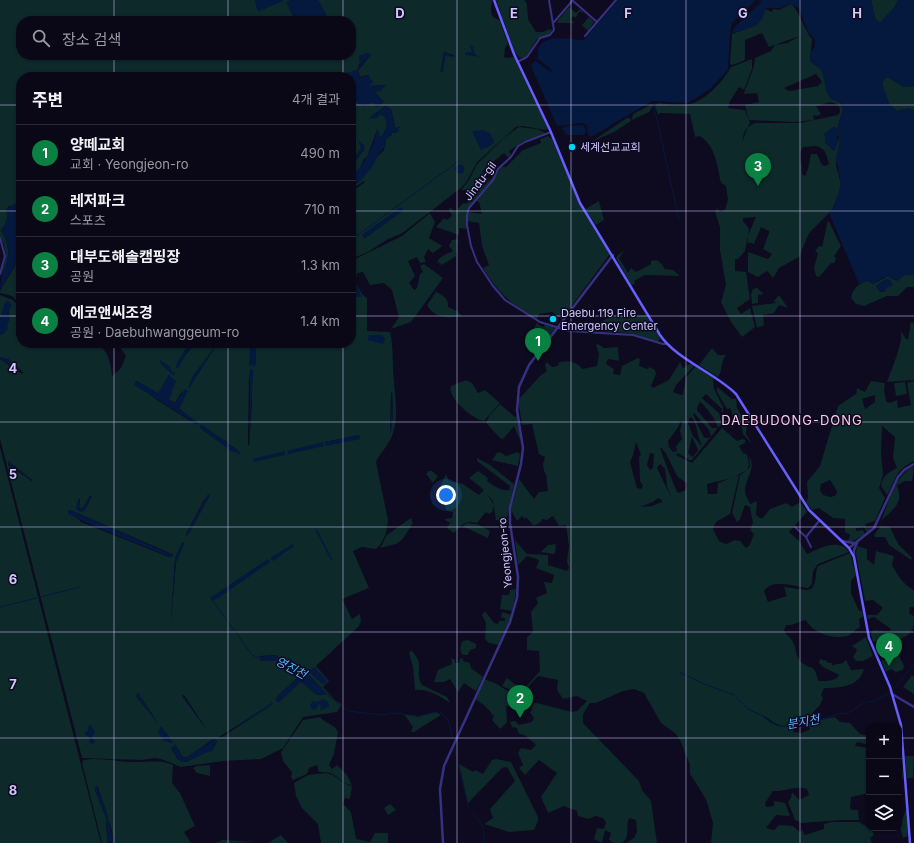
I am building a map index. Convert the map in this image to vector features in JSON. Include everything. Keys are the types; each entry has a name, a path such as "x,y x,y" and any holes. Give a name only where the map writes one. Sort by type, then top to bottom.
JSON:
{"main road":[{"path":"494,0 517,62 551,132 580,203 613,255 660,335 667,344 736,394 804,505 848,548 854,557 869,638 892,694 903,737 910,843"}],"street":[{"path":"517,62 527,57 540,38 552,33 555,27 549,0"},
{"path":"554,22 573,0 598,22"},
{"path":"586,36 616,0"},
{"name":"Jindu-gil","path":"551,132 518,146 511,157 498,169 491,183 470,208 466,221 471,246 476,259 500,294 509,303 537,320 557,328 572,331 626,334 667,344"},
{"path":"0,238 5,256 0,274"},
{"name":"Yeongjeon-ro","path":"442,843 440,790 444,766 510,622 517,598 517,571 510,512 523,452 523,436 517,410 519,387 527,369 613,255"},
{"path":"848,548 859,541 875,527 899,475 914,464"},
{"path":"806,537 819,521"},
{"path":"795,527 806,537 811,547"},
{"path":"841,541 849,543 859,541"},
{"path":"854,557 854,549 859,541"},
{"path":"892,694 914,707"}],"green space":[{"path":"0,0 255,0 258,11 283,0 292,0 287,2 293,16 16,16 16,60 356,60 356,16 326,16 318,0 492,0 492,16 500,21 508,44 505,48 504,57 514,57 548,129 545,130 523,126 516,127 477,162 467,181 461,188 401,234 388,239 368,252 356,257 356,188 365,182 364,181 356,187 356,184 362,179 377,157 384,150 386,139 392,133 395,133 400,127 396,131 391,109 385,106 369,118 382,114 386,119 387,125 382,136 379,137 377,130 367,157 364,159 359,170 356,173 356,160 364,150 359,141 361,149 356,156 356,99 374,103 375,92 381,90 385,85 370,86 368,85 370,80 369,75 360,77 358,71 368,58 361,61 357,70 352,72 16,72 16,204 8,207 7,219 1,230 7,243 8,254 6,266 0,279 6,256 4,244 0,236","holes":["444,52 455,56 445,56 443,70 441,72","399,209 402,211 365,238 362,235"]},
{"path":"496,0 524,0 527,4 528,19 536,32 543,32 549,29 552,30 551,34 537,39 526,57 520,58 515,53"},
{"path":"871,0 898,0 895,7 880,23 875,19"},
{"path":"791,4 794,6 812,39 810,61 822,70 831,99 839,101 843,109 838,126 840,140 836,165 841,184 840,191 832,210 809,233 799,257 779,268 773,278 767,271 758,277 748,272 748,252 768,259 772,254 763,249 769,231 761,227 754,244 748,242 747,247 748,235 756,217 743,218 743,221 749,229 745,251 738,259 735,259 735,271 746,272 750,299 737,308 741,314 750,308 755,327 742,337 731,322 721,302 726,285 720,250 720,227 715,212 717,208 720,212 725,210 728,200 726,186 721,183 713,151 700,136 695,137 690,114 660,113 658,115 655,106 658,103 682,105 696,102 714,89 731,67 752,59 752,69 744,90 739,87 730,101 728,108 745,110 750,123 744,133 742,142 748,127 755,123 800,123 838,115 840,112 839,105 831,102 816,106 821,114 817,116 813,115 814,120 794,122 749,120 745,105 759,102 757,93 744,94 753,67 755,58 771,51 775,45 787,43 800,36 769,47 762,33 745,40 745,60 733,65 730,64 732,34 756,23 760,19 765,9 772,12 773,9 779,10","holes":["816,74 822,82 818,86 789,91 784,88","837,128 839,139 834,151 825,142 825,135","803,147 820,147 826,153 829,164 825,166 822,165 817,154 811,154 805,176 802,174 800,156"]},
{"path":"569,7 576,13 580,9 583,12 582,13 580,11 575,18 573,16 570,20 575,23 557,23 558,20"},
{"path":"589,17 594,22 588,31 582,25"},
{"path":"888,77 904,87 914,86 914,110 905,109 897,111 889,104 882,84 884,79"},
{"path":"652,104 653,106 649,112 632,120 633,114"},
{"path":"627,118 630,118 631,121 614,132 591,142"},
{"path":"519,127 537,129 546,133 522,142 509,151 511,155 509,158 504,153 482,171 489,180 472,189 461,190 469,180 477,164 505,137"},
{"path":"548,136 552,139 574,191 610,254 562,319 552,312 539,314 537,319 520,309 506,298 494,285 483,268 489,265 482,246 479,223 467,221 468,212 482,214 479,202 476,201 492,182 501,167 506,167 523,150 541,143 540,139"},
{"path":"494,176 474,200 468,213 467,229 459,228 459,235 436,227 444,218 447,220 452,216 449,209 451,208 455,212 463,203 466,204 471,199 466,191 484,185"},
{"path":"599,201 604,220 596,225 585,209"},
{"path":"430,213 435,222 429,238 442,246 433,253 428,249 424,257 426,262 420,263 417,257 408,261 415,276 409,283 414,290 417,288 420,274 423,272 420,266 424,264 443,278 411,322 391,329 399,317 392,290 384,283 370,285 363,272 357,273 356,279 356,259 402,236"},
{"path":"828,220 841,246 834,256 836,259 834,263 831,263 819,277 816,276 814,268 818,253 815,251 819,246 822,247"},
{"path":"458,239 456,256 442,265 439,262 437,264 441,257 453,251 449,246 452,240"},
{"path":"624,251 619,258 628,273 631,268 636,272 651,264 651,261 656,260 660,262 665,269 673,270 680,276 645,275 634,281 635,284 631,285 616,258"},
{"path":"16,264 16,300 12,296 0,293"},
{"path":"905,275 914,275 914,287 907,287 898,296 887,296 864,306 856,304 851,298 857,286 862,283 868,281 873,284 888,276 895,280","holes":["886,279 885,291 880,292 876,286"]},
{"path":"356,284 363,295 367,298 367,331 390,332 396,415 392,436 376,462 388,520 386,534 376,549 362,547 353,551 369,588 342,599 352,619 360,614 361,622 358,627 316,666 329,681 323,687 336,701 342,704 337,712 303,717 283,748 261,759 223,761 181,767 161,759 154,758 142,760 82,758 0,439 0,359 22,374 23,372 14,364 0,357 0,335 4,333 9,319 9,309 4,307 0,320 0,295 13,300 16,303 16,348 101,348 107,354 112,376 121,368 126,356 121,348 186,348 176,367 191,348 214,348 193,376 189,388 214,348 250,348 256,364 255,348 356,348 356,297 360,297 360,293","holes":["249,372 252,403 249,446 248,444","169,375 169,400 175,403 182,391 179,408 197,425 157,400 135,383 137,381 158,394","392,392 393,416 390,433 391,393","199,427 224,440 240,452 217,440","359,435 360,439 325,442","8,461 32,480 8,465","210,495 188,535 186,534 204,500","90,496 92,496 84,511 76,509 79,498 79,507 82,509","70,510 172,554 173,556 169,557 81,522","183,542 184,544 176,562 171,620 175,558","276,655 291,668 287,672 276,661 261,661 260,656","293,671 307,673 327,694 317,695 303,683 299,683 279,702 276,698 298,677 294,676","138,693 157,722 136,696","184,695 207,730 182,696","273,704 222,737 219,737","212,740 217,741 212,751 206,751 186,762 178,759 171,748 176,746 182,756 186,758"]},
{"path":"757,288 764,294 758,295 758,303 752,304 751,294 753,289"},
{"path":"436,292 445,298 448,302 448,307 457,311 462,316 447,317 433,313 427,305"},
{"path":"779,295 788,308 779,305 774,313 763,315 764,325 757,328 752,306 776,303 774,301"},
{"path":"646,315 660,338 658,342 628,333 593,331 597,325 609,318"},
{"path":"538,321 538,325 544,327 545,324 555,328 543,344 538,339 544,338 547,332 537,327 535,334 535,327"},
{"path":"912,322 914,324 914,380 887,382 897,355 901,340 901,331 906,339 908,339 910,324"},
{"path":"598,344 604,348 618,347 619,361 608,359 606,364 614,369 613,374 620,375 622,366 638,358 640,359 639,366 647,369 650,367 655,370 656,374 651,386 653,388 669,380 680,362 683,368 690,364 695,365 676,385 673,392 681,395 683,394 686,377 696,366 713,378 714,389 723,407 723,412 721,412 722,409 706,394 702,398 719,413 722,423 718,428 692,460 689,460 678,453 676,455 692,463 722,428 737,441 743,439 745,440 745,443 739,446 743,453 747,454 749,465 747,470 750,466 749,456 752,466 745,491 750,504 757,501 756,515 762,519 770,509 786,503 792,507 800,502 807,512 789,532 799,541 807,554 822,547 834,545 840,545 849,552 818,564 813,571 812,584 808,588 784,584 768,587 764,591 768,602 787,596 784,587 806,590 811,589 815,580 818,566 850,553 856,575 851,581 851,593 859,611 862,611 863,617 859,619 860,627 849,635 836,637 818,632 809,625 806,620 791,625 786,625 784,631 793,642 796,653 802,663 813,668 817,675 818,681 832,680 839,675 823,667 819,663 820,659 827,661 828,663 832,663 832,665 843,663 846,660 851,670 864,669 862,675 858,680 848,685 836,688 824,688 821,695 823,698 820,705 813,712 816,720 803,720 782,726 799,723 793,732 802,733 810,729 808,723 810,722 835,717 840,722 850,723 860,734 866,735 866,744 857,742 855,746 866,748 866,794 851,797 850,807 852,810 858,810 859,820 802,823 795,820 788,802 791,798 792,792 799,800 809,795 807,789 794,788 782,791 773,791 765,803 766,807 774,806 774,801 785,803 790,816 776,815 766,828 774,830 779,825 793,826 800,832 802,830 805,835 824,829 824,824 831,822 859,822 866,826 866,831 872,831 874,835 870,838 872,843 711,843 713,823 706,799 690,774 690,765 680,740 676,734 661,723 644,693 634,689 623,691 596,703 590,703 583,714 583,723 639,781 642,790 651,801 657,843 626,843 634,838 637,832 636,820 629,818 627,834 622,843 614,843 609,840 611,833 605,830 602,843 594,839 597,828 604,829 606,822 603,818 595,816 589,819 578,816 577,811 564,806 548,813 541,797 557,773 539,760 525,775 519,768 523,765 518,753 521,748 531,750 536,745 526,736 518,733 517,728 512,727 510,722 515,721 519,725 532,722 534,718 530,713 534,703 572,712 577,711 587,701 577,696 563,699 557,690 558,680 539,676 521,695 502,686 507,678 521,689 524,689 540,671 539,651 527,650 527,637 533,632 531,612 538,603 536,598 547,593 544,582 552,583 554,575 536,568 539,561 527,556 518,565 513,525 515,540 527,554 548,555 548,565 567,571 569,568 567,561 569,546 566,525 559,526 553,516 547,520 542,519 541,522 534,526 526,517 525,519 522,516 517,521 511,510 519,479 534,499 539,492 548,491 543,464 545,457 539,454 532,424 522,425 518,400 540,376 547,371 545,365 547,362 552,367 558,366 559,362 572,362 578,364 582,369 597,366 599,354 596,345","holes":["700,402 716,422 718,428 712,428 697,410","694,413 709,430 711,436 709,438 705,438 703,436 693,414","690,417 696,425 702,444 701,445 693,436 688,423","680,421 682,422 680,431 682,439 676,446 677,451 673,452 669,447 668,441 679,426","692,437 698,450 693,457 688,453","636,442 641,455 639,457 640,481 643,486 641,489 637,488 630,462","660,447 663,449 674,471 679,478 687,484 686,490 678,493","650,453 654,454 653,468 650,470 647,465","660,464 665,469 667,486 671,497 657,468","747,470 740,475 732,513 737,522 740,519 745,505 750,507 753,523 750,530 754,534 749,546 746,548 740,541 735,540 726,544 719,541 713,529 716,522 730,514 739,475 734,477","730,479 718,483 717,494 708,494 707,484","658,498 662,500 662,502 652,506 640,507 653,502","762,715 782,726 773,723"]},
{"path":"712,348 718,355 726,355 718,377 699,365"},
{"path":"466,380 472,383 478,393 485,390 500,403 484,421 474,417 457,402 453,396 451,386"},
{"path":"871,381 885,383 884,390 886,401 890,403 897,400 898,408 911,405 907,383 914,381 914,461 898,473 887,495 881,486 884,477 897,468 893,458 895,437 882,426 881,453 883,475 879,488 885,498 875,521 865,524 867,529 872,526 867,533 864,527 856,528 856,531 863,530 865,534 853,541 848,541 850,535 845,532 845,519 833,518 819,508 812,510 806,503 808,497 807,482 820,466 838,406 856,394 857,388 865,392","holes":["875,395 875,402 865,409 862,399","830,480 837,491 836,495 831,497 823,495 820,490 821,484"]},
{"path":"905,382 907,394 896,396 894,383"},
{"path":"717,387 732,399 736,399 737,408 747,425 746,434 752,444 743,434 741,423 733,416 730,408 727,409 717,392"},
{"path":"500,404 515,417 517,415 521,436 520,440 514,426 504,438 501,439 486,423 489,416"},
{"path":"0,447 101,843 0,843"},
{"path":"500,452 506,456 518,452 520,455 518,466 492,460 497,453"},
{"path":"477,458 490,465 514,484 508,515 503,521 496,520 494,506 492,512 489,514 486,512 477,523 470,522 464,524 454,533 447,528 450,523 444,519 452,518 453,512 447,511 444,504 451,503 451,497 438,491 446,474 449,481 463,484 479,495 484,490 469,478 478,471 488,478 487,481 495,486 503,490 509,490 510,486 477,461"},
{"path":"914,466 912,481 905,481 897,485 899,492 898,502 881,521 897,482 907,470"},
{"path":"429,471 432,471 438,476 433,483 426,474"},
{"path":"411,518 413,523 402,540 396,544 380,548 387,535"},
{"path":"467,523 477,524 490,531 488,538 462,526"},
{"path":"881,526 890,527 898,544 912,558 911,560 889,545 885,537 875,537 874,535"},
{"path":"556,544 555,553 541,552 548,545"},
{"path":"857,546 867,549 867,559 874,565 876,551 894,556 892,565 894,569 904,583 914,590 914,607 910,607 909,613 914,616 913,629 909,634 897,640 899,656 904,666 903,670 896,672 891,669 886,672 881,661 891,656 887,647 882,646 880,641 887,640 896,655 887,638 873,642 871,634 873,630 889,631 891,629 874,617 868,619 867,615 877,615 883,608 873,600 865,601 856,554"},
{"path":"516,589 513,611 500,609 502,595 509,595 510,590"},
{"path":"485,611 494,623 498,624 499,621 505,621 505,618 501,618 502,612 512,615 498,645 489,643 485,639 486,623 482,615"},
{"path":"866,637 873,656 863,661 856,661 853,657 857,650 852,646"},
{"path":"468,640 476,644 476,648 470,650 468,655 463,655 460,650 461,644 463,641"},
{"path":"411,650 418,660 419,675 422,685 447,697 450,703 428,691 415,690 413,667 409,653"},
{"path":"451,658 455,660 455,663 459,663 460,659 463,658 463,661 470,663 471,668 483,677 476,691 464,683 458,692 450,679 444,682 434,682 438,670 452,664"},
{"path":"912,675 914,676 914,694 903,687"},
{"path":"484,679 495,683 518,697 513,707 506,706 507,722 500,729 492,720 494,716 484,705 475,699"},
{"path":"436,712 441,715 414,732 411,732 413,727 404,714 418,717"},
{"path":"320,717 334,727 338,732 334,754 329,765 332,769 337,765 347,775 352,785 343,782 331,773 319,772 317,765 309,768 307,774 293,780 291,777 292,772 283,761 281,752 303,720"},
{"path":"905,756 914,756 913,778 907,778"},
{"path":"95,759 130,762 157,761 173,765 172,783 180,793 195,826 184,832 191,843 114,843 112,831 98,787 95,790 107,820 106,828 108,843 102,843 82,763 83,760"},
{"path":"496,759 511,762 538,817 534,830 509,832 484,824 493,818 490,809 515,781 507,767 502,768 468,803 459,764 473,772 475,770 483,774 492,760"},
{"path":"210,765 210,776 197,773 193,768 197,766"},
{"path":"325,773 333,775 352,786 350,799 345,798 343,804 351,812 356,839 370,842 375,833 388,833 388,843 321,843 318,824 302,808 296,796 294,783 308,775"},
{"path":"390,804 396,810 388,815 384,808"},
{"path":"906,809 908,836 903,838 901,831 902,821"},
{"path":"281,835 288,843 268,843"},
{"path":"223,840 256,842 215,843"}],"water":[{"path":"255,0 283,0 283,1 258,11"},
{"path":"292,0 318,0 326,16 293,16 286,2"},
{"path":"618,0 871,0 875,19 880,23 895,7 898,0 914,0 914,86 904,87 888,77 884,79 882,84 889,104 897,111 908,108 914,110 914,275 905,275 897,281 885,277 874,284 868,281 859,284 829,213 834,207 841,184 836,158 840,140 838,126 843,109 841,103 831,99 827,93 822,70 810,61 810,53 815,46 815,40 808,32 799,8 791,4 781,8 766,8 762,19 756,26 730,34 728,70 710,89 688,103 652,101 591,137 588,135 587,126 583,123 557,126 531,66 538,56 538,48 547,40 560,38 584,40"},
{"path":"470,45 473,46 475,55 482,57 465,55 466,52 472,52"},
{"path":"444,52 455,57 445,56 443,72 440,71"},
{"path":"366,53 371,54 358,71 360,77 362,78 363,75 364,77 369,75 369,78 373,81 369,85 370,86 386,85 381,90 375,92 384,102 377,107 372,102 362,106 356,102 356,72 351,72 356,70 360,65 359,56"},
{"path":"388,104 385,107 391,109 396,131 397,127 402,127 399,128 398,132 392,133 392,135 386,139 386,145 377,157 374,164 356,184 356,171 371,149 377,128 380,137 385,132 387,126 386,119 382,114 375,119 369,118"},
{"path":"584,125 586,131 584,135 566,135 562,128 567,126"},
{"path":"833,127 837,128 838,141 834,151 825,143 826,137 824,134"},
{"path":"483,130 490,133 494,142 490,146 481,150 472,131"},
{"path":"359,141 365,148 356,160 356,156 361,149"},
{"path":"460,164 465,169 460,174 455,169"},
{"path":"16,203 16,263 0,291 8,255 6,240 1,230 8,218 5,210"},
{"path":"401,207 404,210 365,238 362,235"},
{"path":"886,279 889,279 893,285 880,292 876,286"},
{"path":"356,287 360,293 361,297 356,297"},
{"path":"8,301 12,305 8,312 10,316 7,326 8,328 0,335 0,320 5,302"},
{"path":"369,335 382,335 385,339 383,344 368,340"},
{"path":"186,348 190,348 186,353 178,369 176,367"},
{"path":"214,348 214,348 188,388 193,376"},
{"path":"250,348 255,348 256,364 255,366 249,365"},
{"path":"0,357 9,359 23,373 0,359"},
{"path":"159,359 170,367 172,372 175,372 174,376 161,364"},
{"path":"250,369 253,370 253,373 249,446"},
{"path":"169,375 176,381 169,400 175,403 185,389 188,391 179,409 199,423 198,425 134,385 137,381 158,393"},
{"path":"392,392 393,416 390,433"},
{"path":"201,424 241,454 231,451 200,428"},
{"path":"359,435 360,439 326,446 325,442"},
{"path":"323,442 324,446 289,454 287,451"},
{"path":"285,451 285,455 253,462 253,459"},
{"path":"8,461 32,480 32,481 8,464"},
{"path":"208,494 210,495 188,535 185,536"},
{"path":"91,495 92,496 84,511 81,512 76,509 79,498 79,507 82,509"},
{"path":"68,510 173,555 169,557 93,526 68,514"},
{"path":"315,529 317,529 333,561 331,560"},
{"path":"182,542 184,544 176,562 171,620 175,558"},
{"path":"293,544 294,546 273,561 270,558"},
{"path":"268,559 270,562 212,601 210,598"},
{"path":"276,655 291,668 291,672 287,672 276,661 262,661 258,657"},
{"path":"314,667 327,680 325,684 321,683 309,672"},
{"path":"293,671 307,673 327,694 317,695 303,683 300,683 279,702 275,701 280,693 298,678 293,675"},
{"path":"138,693 157,722 136,696"},
{"path":"183,695 207,731 182,696"},
{"path":"323,699 328,702 329,707 320,710 321,706 319,704 315,710 312,709 310,705 313,701 317,702"},
{"path":"273,702 273,704 226,733"},
{"path":"89,724 95,731 92,737 95,742 92,744 90,743 89,737 85,735 85,732 88,731"},
{"path":"161,726 173,742 172,743 164,741 158,732"},
{"path":"215,739 217,741 212,751 181,762 171,748 175,744 182,756 186,758"},
{"path":"96,785 106,809 114,843 107,842 107,820 95,790"}],"pier":[{"path":"756,0 762,1 734,28 732,34 730,34 732,23"},
{"path":"535,57 552,70 551,72 533,59"}],"waterway":[{"path":"654,106 679,220"},
{"path":"356,236 459,161"},
{"path":"41,597 79,587"},
{"path":"0,607 37,598"},
{"name":"영진천","path":"213,601 252,655 260,658"},
{"name":"분지천","path":"895,688 914,664"},
{"name":"분지천","path":"679,672 704,684 734,695 748,709 779,726 789,726 803,720 813,722 842,713 847,714 865,702"},
{"name":"영진천","path":"326,693 341,706"},
{"name":"분지천","path":"868,702 874,701 890,693"},
{"name":"영진천","path":"342,707 349,711 381,715 395,713 418,716 437,712"},
{"name":"영진천","path":"440,712 448,720 453,739"},
{"name":"영진천","path":"454,747 458,762"},
{"name":"영진천","path":"458,764 469,808"},
{"name":"영진천","path":"473,812 483,827 485,843"}],"place":[{"name":"세계선교교회","path":"572,147"},
{"name":"대부도해솔캠핑장","path":"758,186"},
{"name":"Daebu 119 Fire Emergency Center","path":"553,319"},
{"name":"양떼교회","path":"538,361"},
{"name":"에코앤씨조경","path":"889,666"},
{"name":"레저파크","path":"520,718"}],"district":[{"name":"DAEBUDONG-DONG","path":"792,420"}]}
